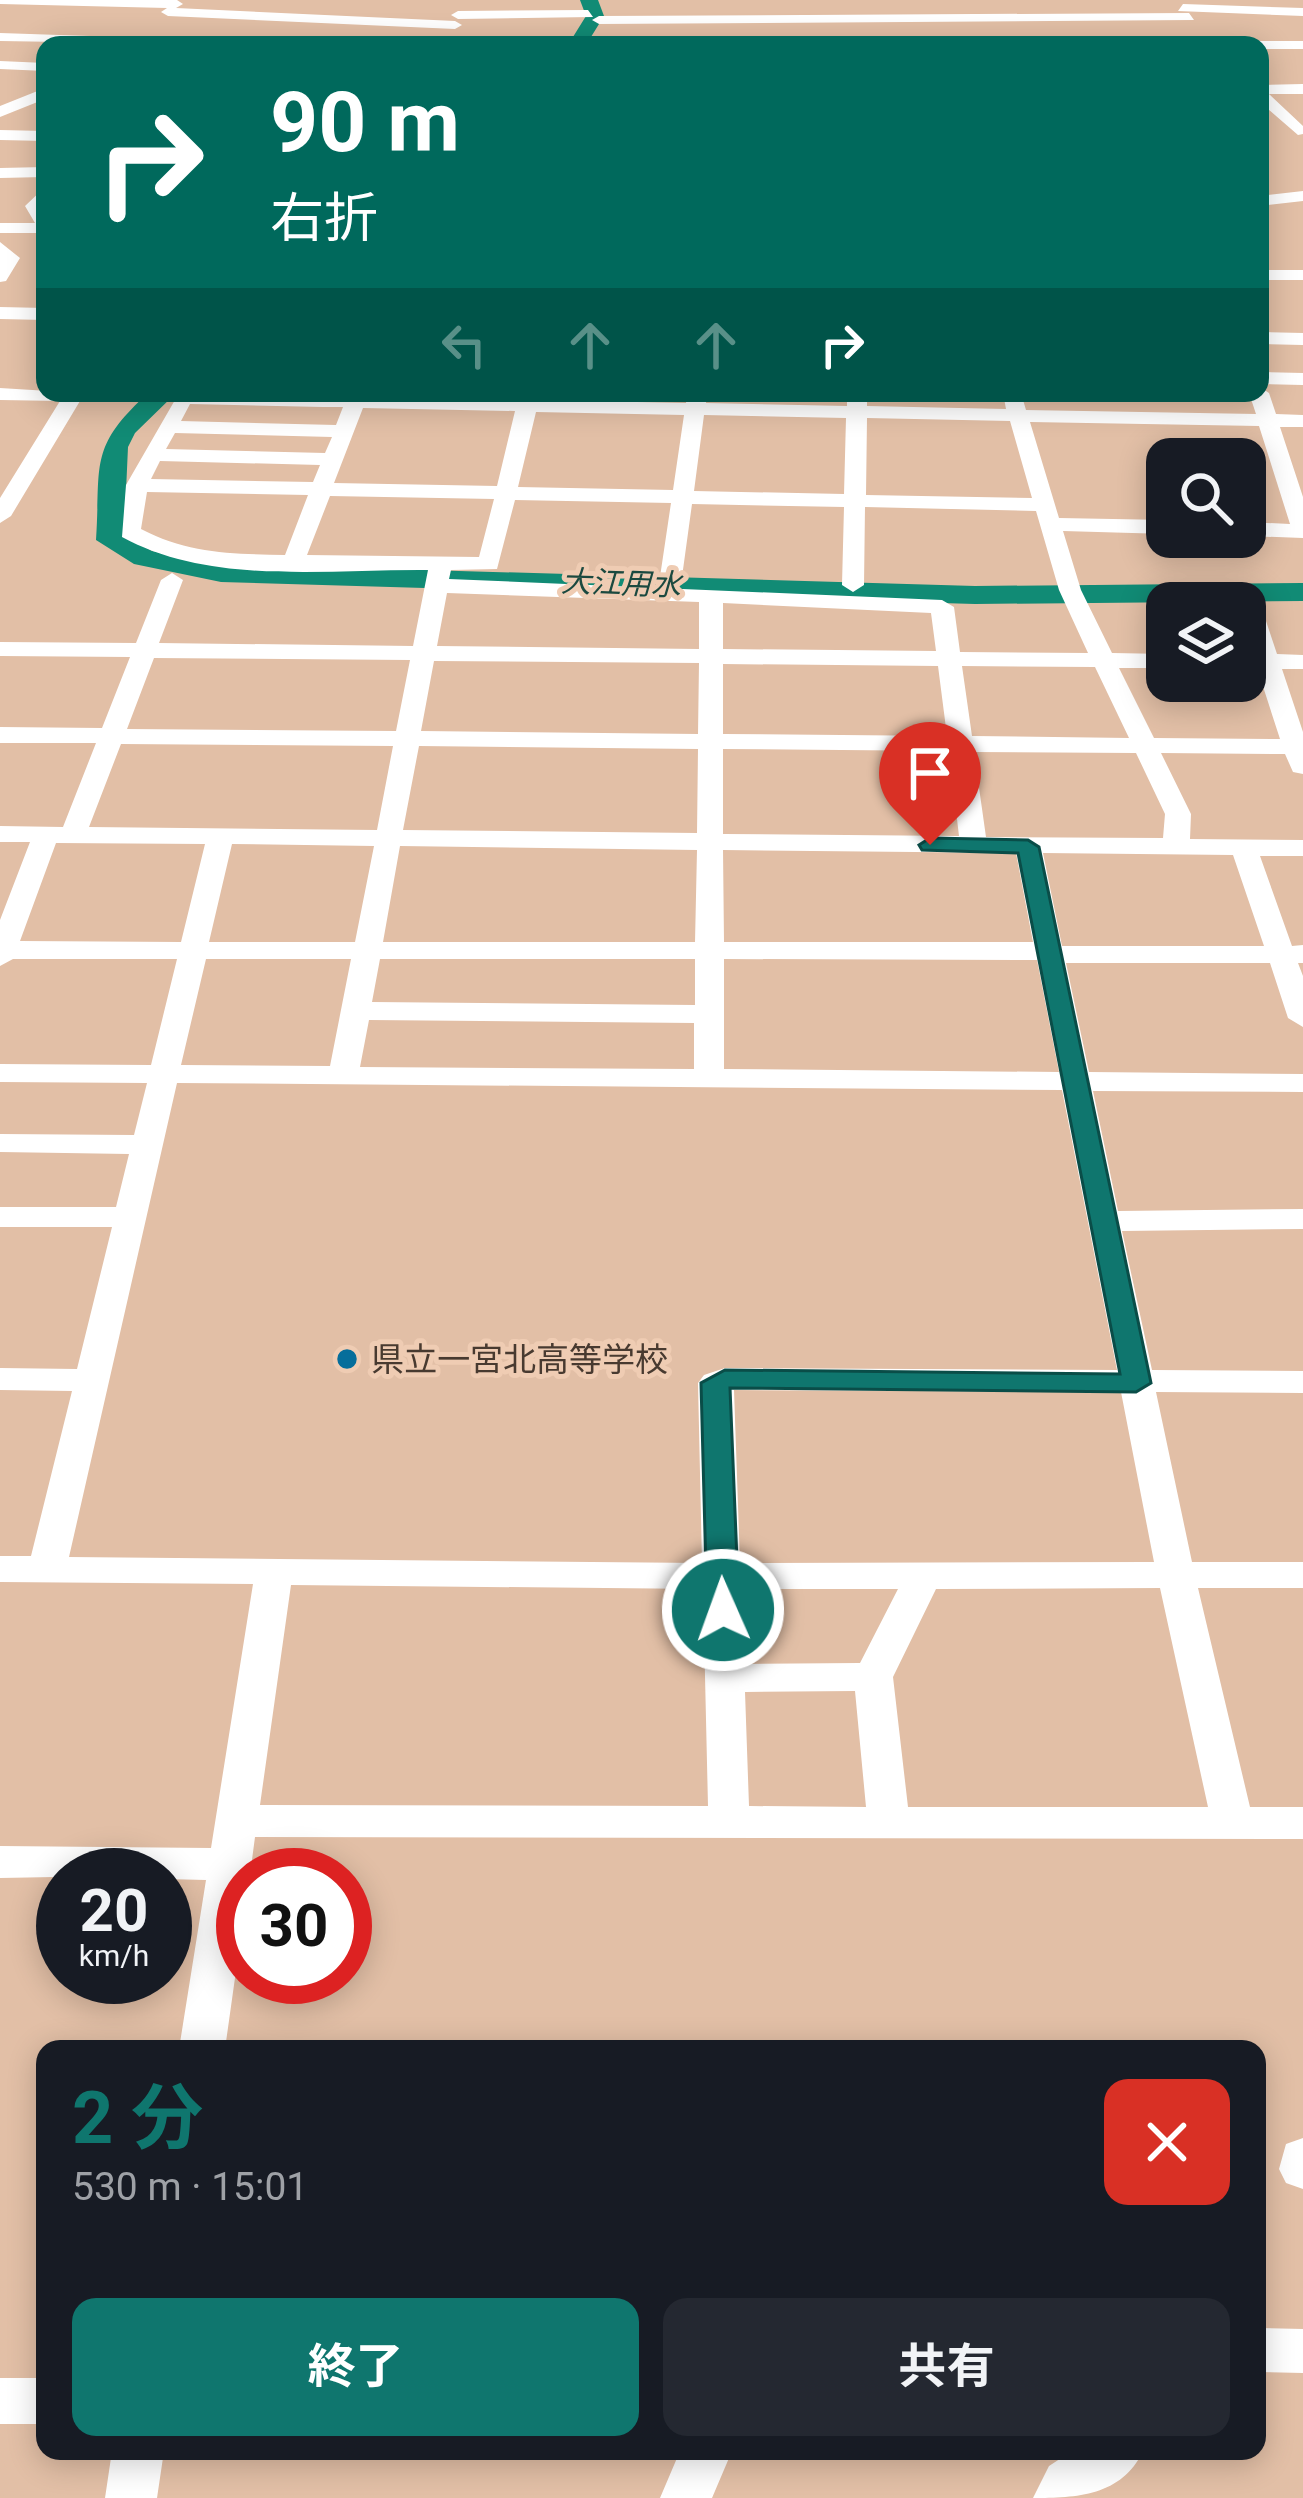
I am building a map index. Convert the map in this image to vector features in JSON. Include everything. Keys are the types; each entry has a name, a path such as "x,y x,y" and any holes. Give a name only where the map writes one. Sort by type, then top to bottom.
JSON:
{"street":[{"path":"244,36 281,0"},
{"path":"654,0 657,26"},
{"path":"739,0 744,26"},
{"path":"816,0 842,26"},
{"path":"869,0 875,18"},
{"path":"982,0 994,24"},
{"path":"1089,0 1113,36"},
{"path":"6,37 56,1"},
{"path":"3,2 175,5 352,19 590,12 657,26 842,26 875,18 994,24 1248,5 1303,12"},
{"path":"86,15 112,2"},
{"path":"142,36 175,5"},
{"path":"1184,8 1203,36"},
{"path":"583,31 590,12"},
{"path":"454,13 515,33"},
{"path":"536,34 539,14"},
{"path":"334,32 352,19"},
{"path":"47,36 86,36"},
{"path":"6,37 34,38"},
{"path":"1,65 34,38"},
{"path":"1269,45 1303,45"},
{"path":"1,65 36,67"},
{"path":"1269,91 1303,89"},
{"path":"0,112 36,97"},
{"path":"1269,102 1293,130"},
{"path":"0,135 36,136"},
{"path":"0,172 36,172"},
{"path":"1269,200 1303,196"},
{"path":"0,229 36,221"},
{"path":"3,249 36,247"},
{"path":"0,277 10,258 3,249"},
{"path":"1269,274 1303,275"},
{"path":"0,313 36,314"},
{"path":"1269,338 1303,339"},
{"path":"1269,378 1303,379"},
{"path":"0,394 36,394"},
{"path":"0,516 9,485 69,402"},
{"path":"181,402 137,485 130,532 163,550 216,561 293,562 711,596 943,607 974,846"},
{"path":"293,562 356,402"},
{"path":"438,576 489,564 528,402"},
{"path":"671,578 696,402"},
{"path":"853,585 856,402 1015,403 1105,425 1186,417 1303,421"},
{"path":"1101,402 1105,425"},
{"path":"1183,402 1186,417"},
{"path":"1261,402 1303,530 1266,530"},
{"path":"1015,403 1072,594 1178,814 1176,847"},
{"path":"168,427 345,431"},
{"path":"153,454 334,459"},
{"path":"137,485 854,503 1146,525"},
{"path":"344,1078 438,576"},
{"path":"172,580 111,737 1,952 1292,954"},
{"path":"710,1080 711,596"},
{"path":"0,649 1146,661"},
{"path":"1266,661 1303,662"},
{"path":"0,735 1146,746 1301,754 1266,683"},
{"path":"0,834 1303,848"},
{"path":"47,1569 220,837"},
{"path":"1028,847 1176,1576 1233,1824"},
{"path":"1244,847 1292,954 1303,1018"},
{"path":"356,1011 709,1014"},
{"path":"0,1073 1303,1083"},
{"path":"0,1143 150,1144"},
{"path":"0,1217 132,1217"},
{"path":"1105,1221 1303,1219"},
{"path":"0,1379 93,1380"},
{"path":"729,1824 716,1383 725,1379 1303,1382"},
{"path":"0,1568 722,1576 1303,1575"},
{"path":"234,1848 274,1571"},
{"path":"889,1824 873,1677 923,1577"},
{"path":"725,1678 873,1677"},
{"path":"239,1821 1303,1823"},
{"path":"0,1862 216,1864"},
{"path":"203,2040 216,1960"},
{"path":"1303,2158 1303,2169"},
{"path":"1266,2350 1303,2351"},
{"path":"0,2401 36,2401"},
{"path":"131,2498 137,2460"},
{"path":"686,2498 702,2460"},
{"path":"1059,2498 1067,2483 1103,2460"}],"waterway":[{"name":"大江用水","path":"583,36 595,16 589,0"},
{"name":"大江用水","path":"153,402 124,429 115,447 110,540 144,558 221,573 975,595 1303,592"}],"place":[{"name":"県立一宮北高等学校","path":"347,1359"}],"route":[{"path":"723,1610 716,1383 725,1379 1136,1383 1028,847 930,845"}]}
